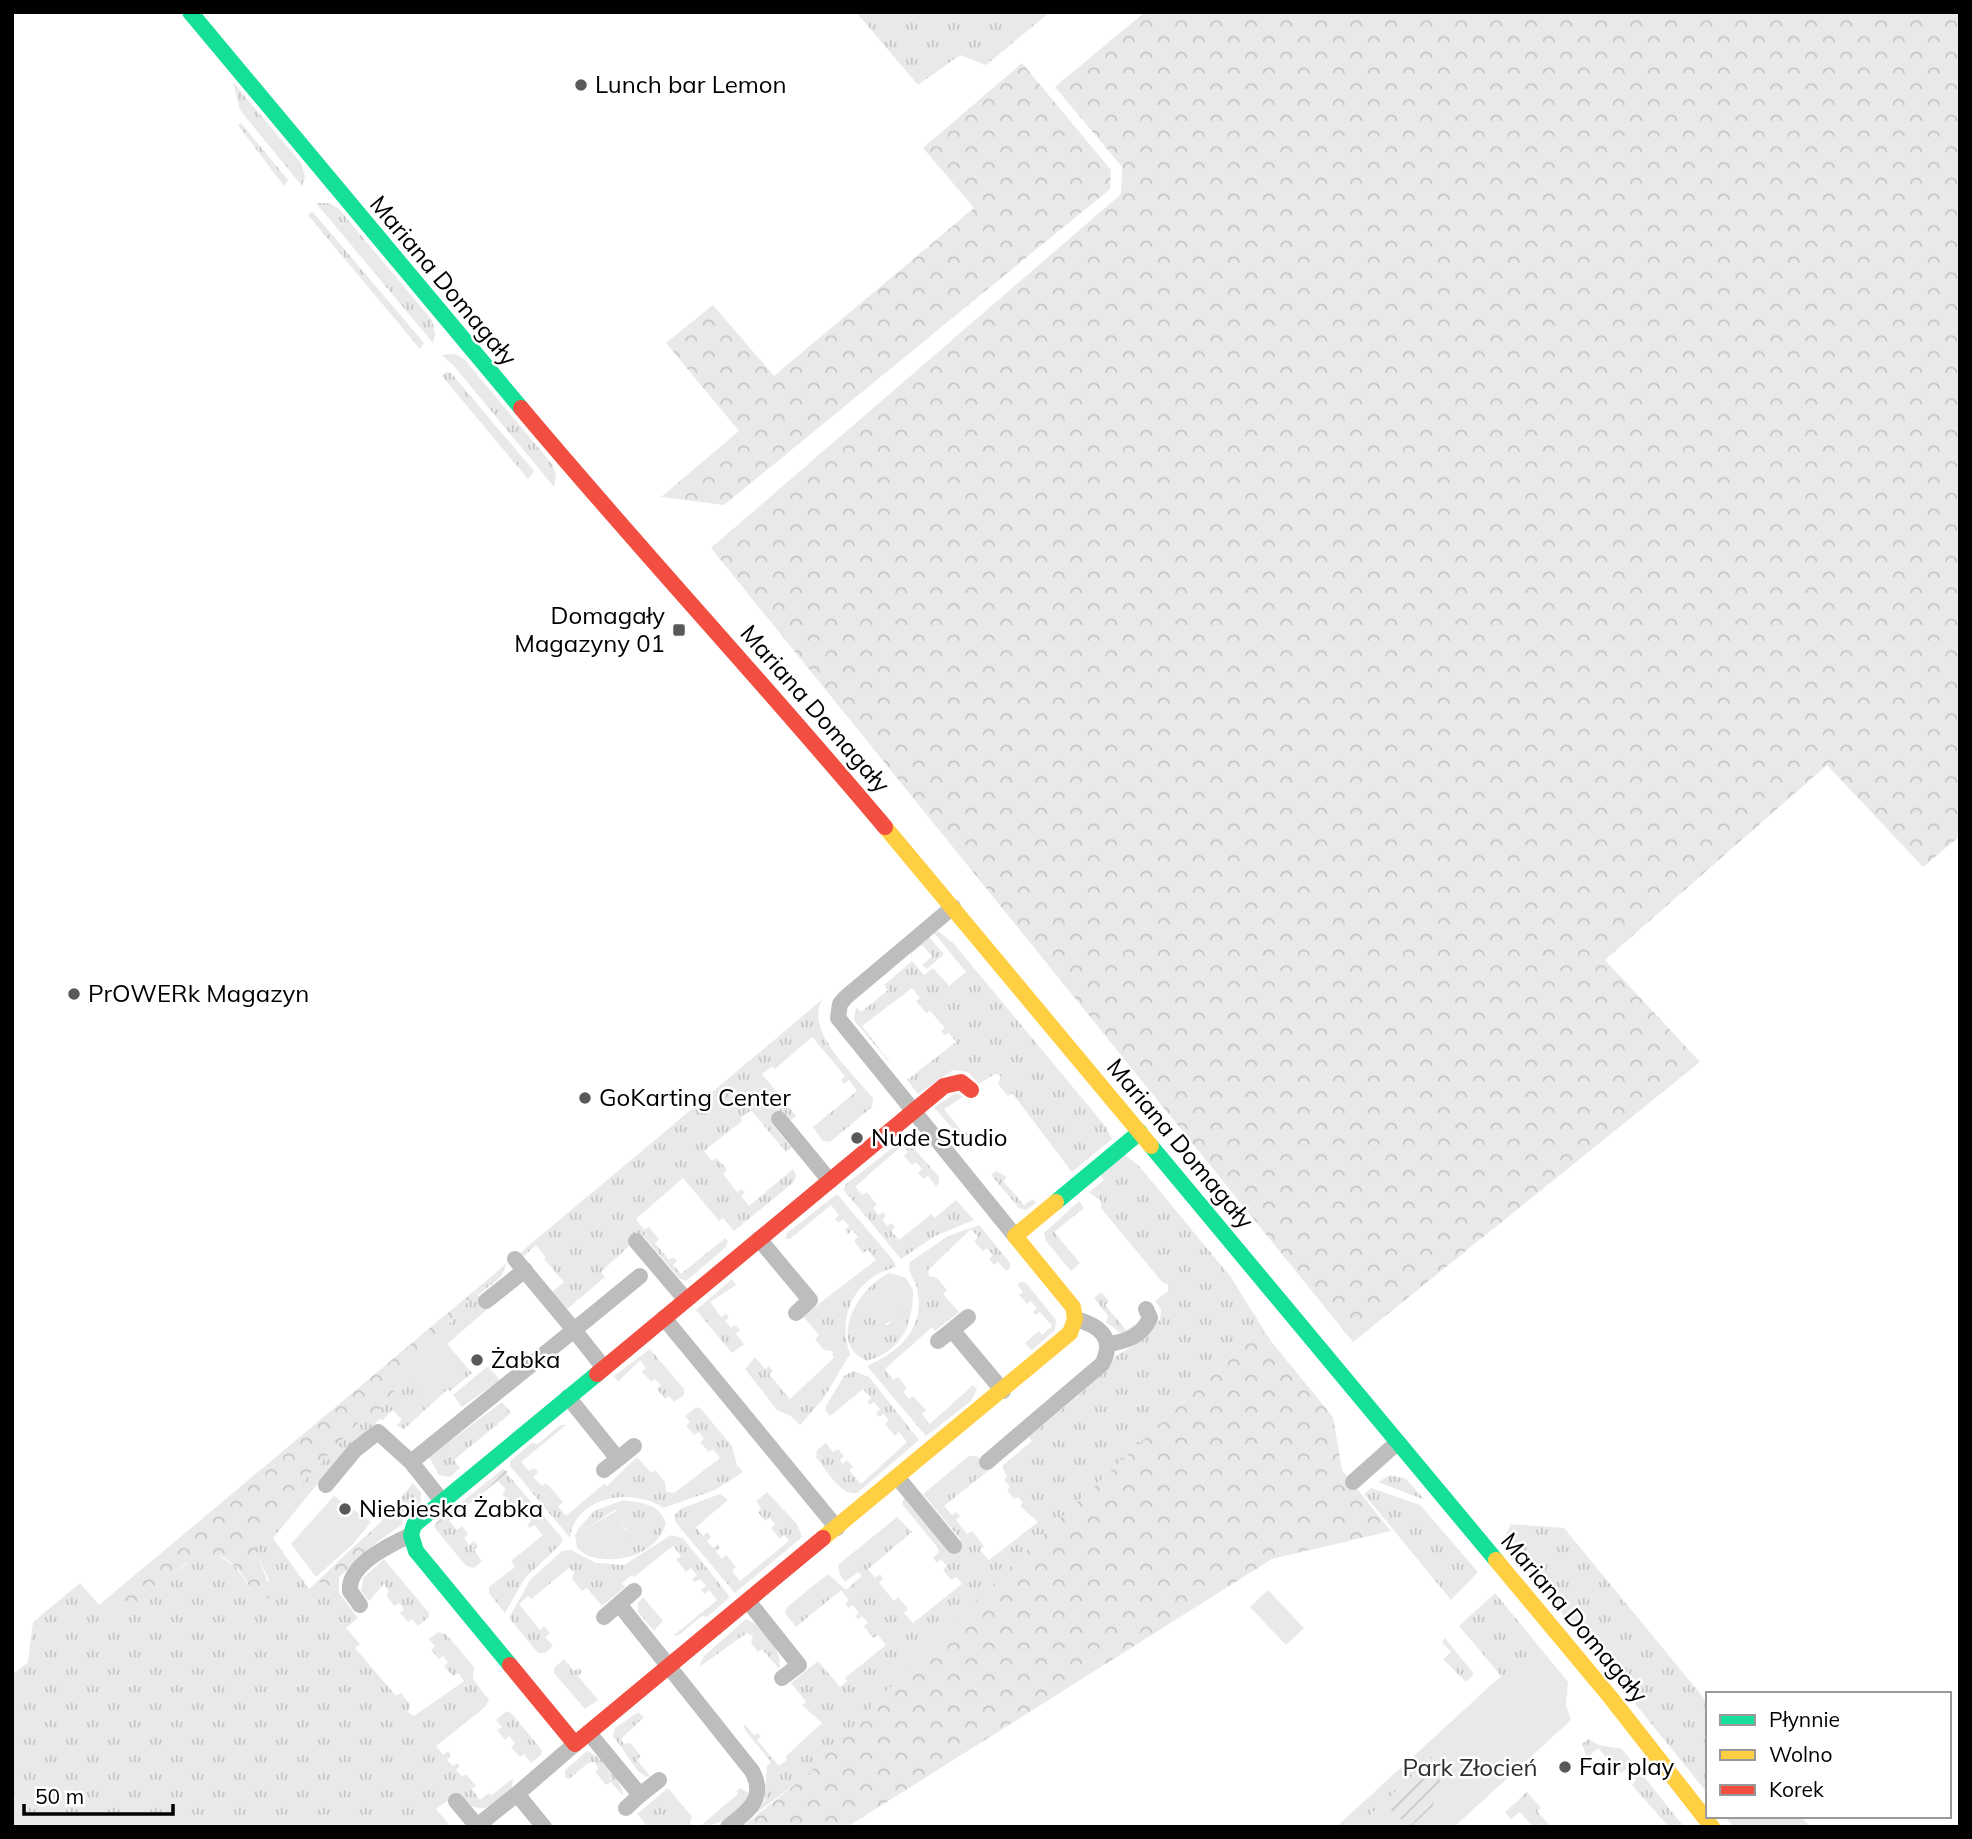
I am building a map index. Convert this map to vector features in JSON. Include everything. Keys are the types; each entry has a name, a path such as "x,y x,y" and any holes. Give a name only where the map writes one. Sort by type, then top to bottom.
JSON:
{"street":[{"name":"Mariana Domagały","path":"190,12 587,488 783,705 953,907 1611,1698 1712,1827"},
{"path":"456,1801 477,1826 1067,1336 1075,1319 1071,1304 843,1028 837,1013 849,994 953,907"},
{"path":"360,1605 349,1591 352,1577 380,1551 411,1535 419,1520 912,1112 950,1083 961,1082 971,1090"},
{"path":"779,1119 830,1181"},
{"path":"1015,1236 1140,1132"},
{"path":"759,1240 810,1300"},
{"path":"636,1241 685,1300"},
{"path":"486,1301 520,1265 604,1367"},
{"path":"411,1462 640,1276"},
{"path":"796,1313 824,1289"},
{"path":"1109,1344 1128,1340 1145,1327 1150,1318 1146,1309"},
{"path":"938,1341 968,1317"},
{"path":"664,1318 837,1528"},
{"path":"1075,1319 1099,1329 1109,1344"},
{"path":"952,1330 1003,1391"},
{"path":"987,1462 1102,1363 1109,1344"},
{"path":"568,1397 618,1459"},
{"path":"326,1485 355,1450 383,1427 442,1501"},
{"path":"1353,1482 1398,1442"},
{"path":"604,1470 634,1446"},
{"path":"898,1478 954,1546"},
{"path":"411,1535 416,1552 575,1744"},
{"path":"604,1617 634,1591"},
{"path":"748,1601 799,1665 782,1678"},
{"path":"619,1604 752,1771 758,1793 753,1805 728,1827"},
{"path":"589,1733 640,1796"},
{"path":"626,1808 659,1780"},
{"path":"517,1794 544,1827"}],"green space":[{"path":"856,12 1050,12 986,65 960,55 918,85"},
{"path":"1145,12 1960,12 1960,836 1923,867 1827,765 1605,960 1700,1062 1353,1342 711,548 1121,194 1122,167 1055,87"},
{"path":"1022,63 1111,170 1110,189 724,505 661,497 739,431 666,343 713,305 774,376 974,208 923,148"},
{"path":"233,82 301,163 305,177 302,186 240,110"},
{"path":"241,123 288,180 284,186 238,125"},
{"path":"316,203 329,203 338,208 432,320 435,334 433,343"},
{"path":"312,211 424,343 420,349 308,215"},
{"path":"455,354 464,359 553,465 556,476 554,487 442,355"},
{"path":"446,372 451,373 534,471 528,479 442,376"},
{"path":"938,931 953,943 1106,1127 1112,1139 1072,1172 1012,1093 1008,1096 998,1084 1001,1077 996,1073 979,1084 968,1072 953,1070 918,1094 907,1080 956,1042 949,1033 945,1035 941,1031 945,1028 930,1011 926,1013 916,1001 920,998 912,988 862,1026 895,1069 854,1020 856,1007 861,1012 888,990 884,985 911,960 924,975 933,968 949,986 966,972 934,933"},
{"path":"929,937 944,954 927,969 922,965 932,956 922,945 912,953 911,960 911,952"},
{"path":"823,999 818,1011 819,1024 825,1038 833,1052 873,1098 872,1107 830,1142 823,1141 813,1127 857,1091 849,1080 844,1084 841,1080 845,1076 812,1037 775,1069 772,1066 762,1074 796,1116 791,1120 784,1112 771,1123 791,1147 786,1152 751,1110 741,1118 742,1121 704,1151 712,1161 717,1158 727,1170 723,1174 737,1192 742,1189 745,1193 741,1196 749,1206 793,1169 796,1175 794,1182 734,1231 723,1218 719,1221 683,1178 636,1219 644,1230 649,1227 659,1239 655,1243 669,1260 674,1257 677,1261 673,1265 681,1274 725,1238 728,1241 726,1247 686,1281 679,1278 642,1234 601,1272 605,1277 567,1309 552,1292 564,1282 536,1245 523,1257 520,1253"},
{"path":"956,1093 963,1097 944,1109 964,1134 969,1131 973,1136 969,1139 973,1143 968,1147 934,1107"},
{"path":"905,1138 939,1177 936,1186 928,1176 923,1179 918,1173 922,1169 916,1162 912,1165 904,1156 908,1152 901,1144 855,1186 862,1195 867,1192 877,1205 873,1208 878,1215 883,1212 886,1216 882,1219 887,1226 892,1223 895,1227 891,1231 899,1240 931,1214 935,1218 956,1200 974,1220 935,1236 901,1259 843,1189"},
{"path":"905,1138 908,1140 846,1195 845,1185"},
{"path":"1125,1155 1139,1166 1230,1276 1272,1343 1260,1330 1051,1527 808,1774 738,1827 762,1806 767,1766 771,1762 745,1730 744,1724 754,1735 758,1733 761,1737 757,1740 779,1766 787,1760 785,1757 822,1723 802,1705 806,1702 791,1683 818,1661 840,1687 847,1681 845,1678 886,1645 878,1635 873,1638 864,1626 868,1623 862,1616 858,1619 855,1617 859,1613 853,1605 848,1608 845,1604 849,1600 841,1590 796,1627 785,1613 787,1607 828,1574 846,1590 862,1576 858,1572 845,1582 838,1565 897,1517 912,1532 868,1569 875,1578 880,1574 883,1579 879,1583 894,1601 898,1597 908,1609 904,1613 913,1623 962,1584 956,1577 951,1580 943,1570 947,1566 941,1559 937,1563 933,1558 939,1552 938,1548 902,1504 904,1498 948,1551 961,1540 923,1494 969,1456 977,1456 989,1470 944,1506 952,1515 956,1512 960,1516 956,1520 967,1534 972,1531 984,1546 980,1550 989,1560 1038,1522 1020,1506 1023,1503 1018,1497 1014,1499 1007,1490 1010,1487 1004,1480 1007,1477 1002,1466 1032,1441 1029,1437 1078,1396 1116,1356 1134,1345 1160,1320 1161,1309 1155,1301 1168,1291 1169,1285 1162,1282 1101,1208 1101,1201 1089,1192 1104,1180 1100,1174"},
{"path":"996,1171 1007,1177 1003,1181 1024,1205 1033,1199 1036,1203 1026,1210 1019,1208 991,1175"},
{"path":"837,1194 896,1267 870,1279 853,1300 846,1325 850,1354 823,1399 800,1425 791,1416 777,1410 745,1369 755,1357 765,1369 769,1366 773,1371 769,1374 790,1399 834,1358 832,1351 824,1350 815,1339 819,1335 803,1316 876,1260 868,1250 863,1253 854,1241 858,1237 852,1230 848,1234 845,1230 849,1226 843,1219 838,1223 835,1219 839,1215 831,1205 790,1239 785,1239 787,1233"},
{"path":"1079,1201 1084,1208 1054,1232 1080,1263 1071,1271 1046,1241 1044,1233"},
{"path":"979,1225 1010,1263 1010,1268 1006,1271 998,1262 994,1265 989,1259 993,1255 987,1248 983,1251 974,1241 978,1237 971,1229 928,1270 929,1276 937,1278 947,1290 943,1294 959,1312 935,1331 932,1327 885,1369 893,1380 898,1377 907,1388 903,1392 909,1399 913,1396 926,1410 922,1414 930,1424 973,1385 977,1389 971,1401 926,1436 867,1366 900,1345 914,1326 919,1302 917,1288 909,1269 910,1262 948,1236"},
{"path":"507,1263 501,1277 478,1295 489,1308 447,1344 472,1373 450,1391 448,1389 404,1429 397,1426 402,1419 392,1410 383,1420 380,1419 348,1447 273,1538 309,1589 381,1522 413,1483 421,1493 421,1504 412,1504 401,1514 403,1524 377,1542 339,1577 339,1593 358,1618 346,1628 360,1644 355,1648 396,1696 401,1693 410,1705 408,1712 414,1716 464,1681 458,1673 453,1676 444,1666 448,1662 443,1656 439,1659 431,1650 435,1646 429,1639 438,1632 446,1634 474,1667 473,1679 489,1700 485,1707 436,1746 443,1755 448,1751 451,1756 447,1760 453,1766 457,1763 460,1766 456,1770 462,1777 466,1774 476,1786 472,1789 480,1800 489,1793 492,1795 513,1778 512,1789 495,1803 483,1808 458,1798 446,1802 436,1809 451,1827 12,1827 12,1675 28,1662 33,1622 80,1583 99,1605 181,1568 196,1557 215,1554 234,1565 256,1596 269,1580 254,1548 253,1534 359,1422 378,1411 480,1286"},
{"path":"890,1273 891,1279 870,1315 880,1324 888,1325 913,1290 911,1314 897,1343 867,1361 855,1353 849,1342 851,1316 867,1290"},
{"path":"890,1273 906,1278 913,1290 895,1318 882,1326 872,1316 861,1314 859,1308 891,1279"},
{"path":"732,1279 736,1285 710,1302 721,1317 726,1313 729,1318 725,1321 731,1328 735,1325 740,1330 736,1334 744,1344 732,1353 696,1310"},
{"path":"1026,1283 1056,1320 1055,1330 1032,1350 1025,1343 1039,1331 1042,1335 1052,1326 1040,1312 1036,1315 1033,1312 1037,1308 1031,1301 1027,1304 1019,1295 1023,1292 1017,1284"},
{"path":"480,1286 378,1411 359,1422 253,1534 270,1598 256,1597 234,1565 221,1557 209,1555 196,1558 183,1566 139,1605 99,1605"},
{"path":"1101,1292 1109,1301 1105,1305 1126,1330 1141,1321 1136,1329 1122,1334 1106,1322 1108,1316 1094,1298"},
{"path":"1261,1329 1333,1417 1342,1470 1391,1531 1272,1559 847,1827 742,1827 808,1774 916,1660 1051,1527"},
{"path":"447,1344 467,1368 428,1402 408,1379"},
{"path":"650,1349 684,1389 684,1395 674,1402 669,1396 665,1399 657,1389 661,1386 655,1379 651,1382 642,1371 646,1368 640,1360 618,1382 614,1376"},
{"path":"488,1366 500,1380 462,1407 453,1395"},
{"path":"853,1371 869,1377 919,1440 857,1493 845,1490 834,1481 816,1457 817,1450 826,1443 833,1452 838,1449 844,1456 840,1460 843,1464 847,1460 853,1467 849,1470 861,1484 907,1442 899,1432 895,1436 885,1424 889,1421 884,1414 879,1417 876,1413 880,1409 874,1402 870,1405 867,1402 871,1398 863,1389 830,1416 826,1411 826,1406 844,1376"},
{"path":"502,1402 511,1413 454,1460 460,1468 450,1477 439,1475 429,1457"},
{"path":"696,1407 701,1409 732,1446 737,1465 743,1472 715,1490 663,1508 637,1498 608,1499 583,1513 574,1524 570,1538 510,1466 510,1461 532,1443 538,1444 560,1425 566,1425 521,1462 529,1471 534,1468 538,1472 533,1477 542,1486 546,1483 563,1502 558,1506 566,1516 604,1484 607,1486 637,1457 651,1473 655,1470 665,1482 666,1492 674,1493 720,1458 713,1449 709,1452 700,1442 704,1439 699,1432 694,1435 686,1426 690,1422 685,1416"},
{"path":"503,1469 563,1539 525,1578 505,1613 489,1593 489,1587 515,1567 511,1561 543,1535 535,1525 530,1528 527,1525 531,1521 525,1514 521,1517 518,1514 522,1510 516,1503 512,1506 502,1494 506,1490 498,1481 448,1519 457,1530 462,1526 468,1534 464,1538 469,1545 474,1541 478,1546 474,1550 482,1561 474,1568 466,1566 434,1527"},
{"path":"503,1469 508,1472 437,1531 436,1523"},
{"path":"1390,1475 1406,1479 1425,1500 1378,1482"},
{"path":"1371,1488 1420,1505 1478,1572 1451,1600 1364,1494"},
{"path":"767,1492 797,1524 802,1537 735,1593 676,1523 674,1516 680,1509 720,1494 728,1500 696,1527 703,1536 708,1532 711,1537 707,1541 713,1548 718,1544 720,1547 716,1552 722,1559 726,1555 736,1567 732,1571 740,1581 789,1541 784,1535 780,1539 771,1528 775,1525 770,1518 765,1521 758,1512 761,1508 756,1501"},
{"path":"334,1496 371,1522 353,1544 316,1577 291,1544"},
{"path":"623,1500 649,1505 659,1511 666,1523 661,1534 644,1551 633,1555 609,1559 586,1555 610,1550 628,1530 620,1526 623,1519 616,1509 586,1529 580,1527 594,1511"},
{"path":"619,1509 624,1514 620,1526 631,1534 626,1539 611,1549 593,1554 586,1555 577,1548 575,1535 579,1527 586,1529"},
{"path":"1511,1524 1564,1528 1706,1701 1706,1792 1503,1540"},
{"path":"671,1535 683,1538 730,1597 707,1617 702,1616 679,1635 673,1636 717,1600 709,1590 705,1594 701,1590 706,1586 700,1579 695,1582 692,1579 697,1575 691,1568 686,1572 676,1559 681,1556 673,1546 634,1577 632,1575 622,1583 625,1587 602,1606 587,1588 582,1591 572,1579 574,1572 569,1568 531,1599 528,1596 519,1604 540,1630 544,1626 550,1633 545,1637 553,1646 545,1653 538,1653 509,1618 530,1580 562,1551 571,1550 596,1563 624,1565"},
{"path":"365,1536 373,1545 327,1587 321,1584 319,1580"},
{"path":"384,1559 429,1613 428,1618 418,1626 412,1619 408,1622 400,1613 404,1609 399,1603 394,1606 386,1595 389,1592 384,1584 369,1601 361,1591 363,1578"},
{"path":"1268,1590 1304,1628 1286,1645 1250,1607"},
{"path":"1495,1593 1546,1655 1357,1827 1336,1827 1501,1676 1459,1626"},
{"path":"643,1597 663,1621 654,1631 638,1612 638,1603"},
{"path":"746,1619 758,1627 775,1647 780,1662 779,1669 762,1649 758,1652 751,1643 753,1636 747,1633 699,1667 704,1656"},
{"path":"1445,1638 1474,1674 1466,1682 1443,1659 1451,1652 1442,1642"},
{"name":"Park Złocień","path":"1546,1655 1568,1682 1566,1705 1571,1720 1454,1827 1357,1827"},
{"path":"564,1659 574,1671 579,1668 582,1672 578,1676 598,1700 585,1709 554,1673 554,1668"},
{"path":"507,1711 542,1750 541,1755 531,1763 524,1754 520,1757 511,1747 515,1743 509,1736 505,1740 497,1730 502,1727 496,1720"},
{"path":"638,1712 644,1717 621,1739 624,1744 630,1743 641,1756 637,1760 650,1776 646,1777 638,1771 613,1736 615,1728"},
{"path":"1588,1739 1599,1745 1622,1749 1684,1827 1669,1827 1632,1785 1636,1780 1626,1769 1621,1773 1598,1748 1587,1758 1582,1744"},
{"path":"587,1751 610,1770 623,1796 611,1782 606,1785 596,1773 598,1767 594,1762 588,1763 569,1779 565,1777 565,1770"},
{"path":"1433,1757 1444,1764 1433,1806 1410,1827 1387,1807 1386,1800"},
{"path":"668,1788 692,1817 690,1822 693,1827 648,1827 637,1814"},
{"path":"740,1788 749,1793 735,1812 714,1824 699,1827 738,1794"},
{"path":"1527,1792 1541,1808 1537,1811 1551,1827 1533,1827 1520,1812 1511,1819 1505,1812"},
{"path":"1726,1818 1803,1818 1810,1827 1733,1827"}],"traffic: fast":[{"path":"190,12 521,408"},
{"path":"1056,1202 1140,1132"},
{"path":"1151,1146 1496,1560"},
{"path":"510,1665 416,1551 411,1535 414,1525 597,1374"}],"traffic: slow":[{"path":"885,827 1151,1146"},
{"path":"823,1538 1070,1333 1075,1319 1073,1307 1015,1236 1056,1202"},
{"path":"1496,1560 1611,1698 1712,1827"}],"traffic: jam":[{"path":"521,408 885,827"},
{"path":"597,1374 944,1086 961,1082 971,1090"},
{"path":"510,1665 575,1744 823,1538"}],"place":[{"name":"Lunch bar Lemon","path":"581,85"},
{"name":"Domagały Magazyny 01","path":"679,630"},
{"name":"PrOWERk Magazyn","path":"74,994"},
{"name":"GoKarting Center","path":"585,1098"},
{"name":"Nude Studio","path":"857,1138"},
{"name":"Żabka","path":"477,1360"},
{"name":"Niebieska Żabka","path":"345,1509"},
{"name":"Fair play","path":"1565,1767"}]}
